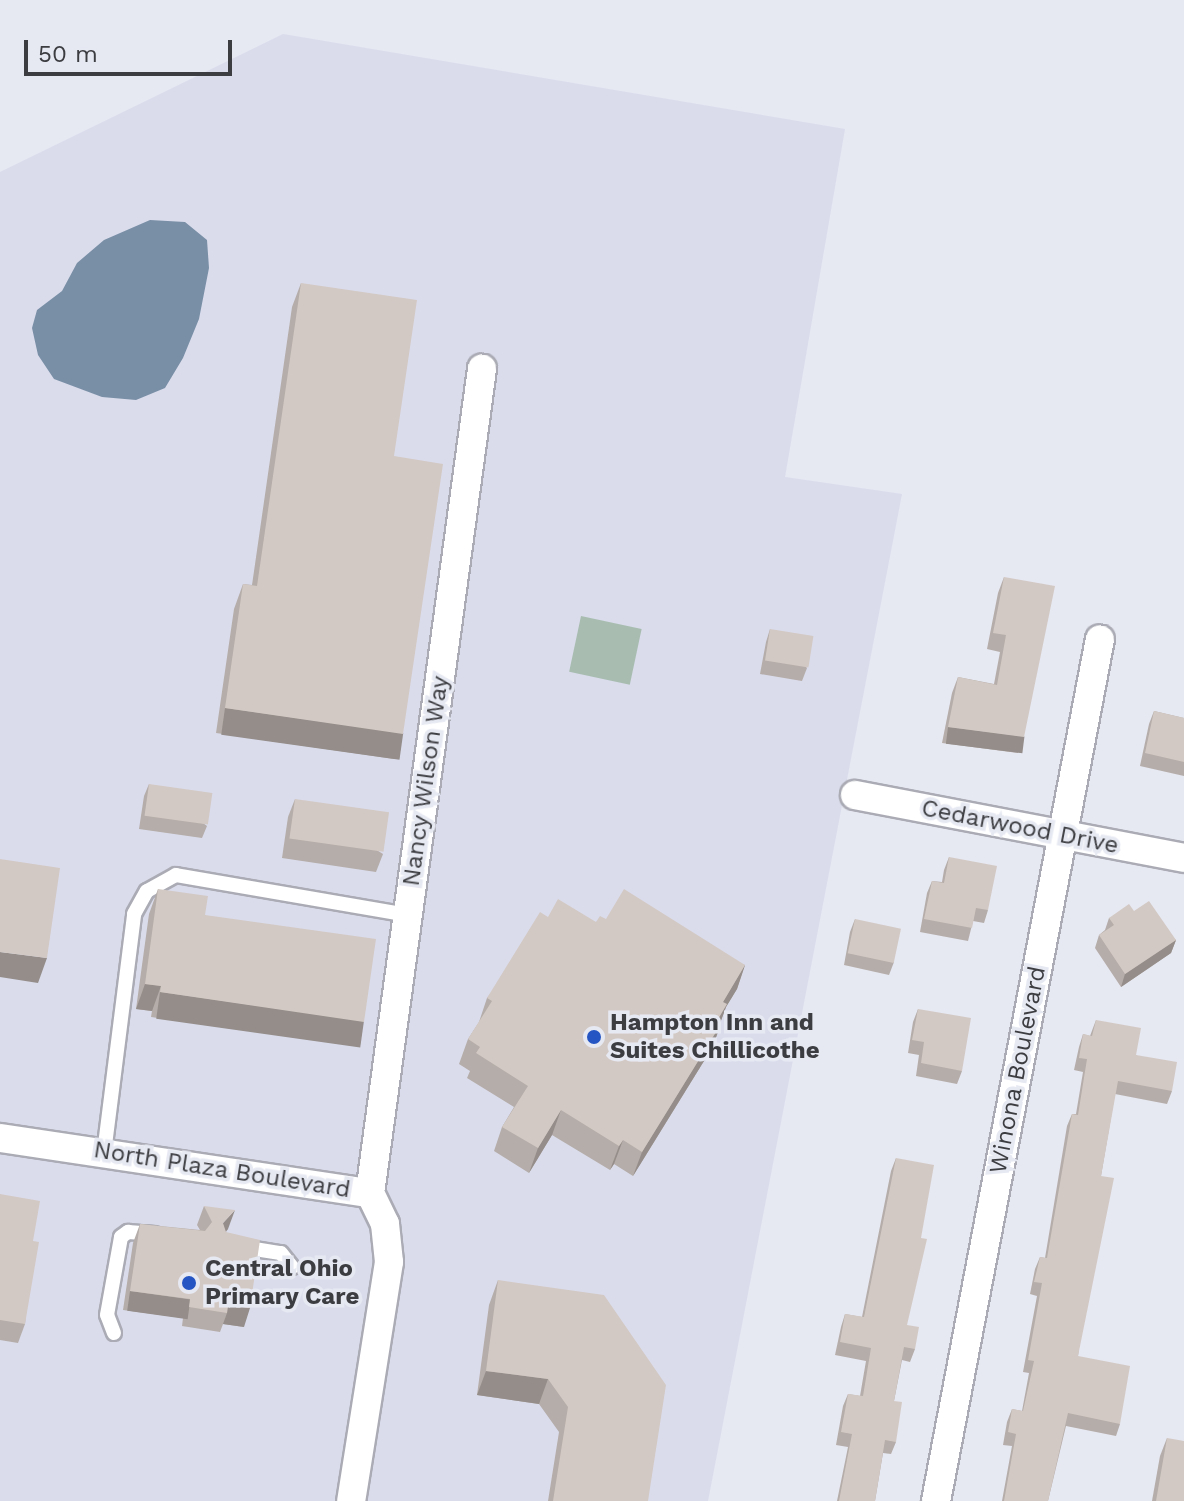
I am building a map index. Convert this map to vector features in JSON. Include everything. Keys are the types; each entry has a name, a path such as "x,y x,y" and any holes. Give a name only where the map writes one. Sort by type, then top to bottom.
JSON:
{"street":[{"name":"Nancy Wilson Way","path":"370,1193 482,369"},
{"name":"Winona Boulevard","path":"936,1501 1100,639"},
{"name":"Cedarwood Drive","path":"855,795 1184,858"},
{"name":"North Plaza Boulevard","path":"0,1138 370,1193 385,1224 389,1262 351,1501"}],"lane":[{"path":"104,1153 134,914 147,891 176,875 408,915"},
{"path":"114,1333 107,1315 121,1237 137,1231 166,1235"},
{"path":"226,1244 281,1253 292,1267"}],"shaded area":[{"path":"283,34 845,129 785,477 902,494 708,1501 0,1501 0,172"}],"green space":[{"path":"581,616 642,629 630,685 569,672"}],"water":[{"path":"150,220 185,222 207,240 209,268 199,319 183,358 165,388 136,400 102,397 54,379 38,355 32,328 37,310 62,291 77,263 104,240"}],"building":[{"path":"301,283 417,300 394,456 443,464 403,734 225,708 243,584 257,586"},
{"path":"1004,577 1055,586 1024,737 948,727 958,677 997,685 1006,635 993,633"},
{"path":"770,629 813,636 808,667 765,661"},
{"path":"1154,711 1184,718 1184,762 1145,753"},
{"path":"149,784 212,793 208,825 145,816"},
{"path":"295,799 389,812 384,852 289,839"},
{"path":"949,857 997,866 988,910 976,908 972,928 924,919 932,881 944,883"},
{"path":"0,859 60,868 47,958 0,952"},
{"path":"158,889 208,896 205,915 376,939 364,1022 160,992 161,986 145,984"},
{"name":"Hampton Inn and Suites Chillicothe","path":"624,889 745,965 723,1002 727,1004 717,1021 721,1024 642,1152 623,1140 619,1146 561,1110 538,1148 502,1127 528,1086 476,1053 480,1047 468,1039 492,1001 487,998 540,912 548,917 558,899 596,922 600,916 606,919"},
{"path":"1149,901 1176,940 1125,974 1099,935 1114,925 1109,918 1129,904 1134,911"},
{"path":"855,919 901,929 894,963 848,953"},
{"path":"918,1009 971,1018 962,1071 921,1063 924,1042 912,1040"},
{"path":"1096,1020 1141,1028 1136,1055 1177,1062 1172,1091 1118,1081 1101,1176 1114,1178 1078,1356 1130,1366 1120,1424 1068,1413 1048,1501 1004,1501 1016,1434 1008,1432 1012,1409 1023,1411 1034,1361 1028,1360 1042,1283 1034,1282 1040,1257 1047,1258 1072,1114 1078,1115 1087,1059 1079,1058 1083,1034 1092,1036"},
{"path":"896,1158 934,1165 921,1238 927,1239 907,1325 919,1327 915,1349 904,1347 894,1401 902,1402 896,1442 885,1440 875,1501 839,1501 852,1434 841,1432 848,1394 863,1396 871,1348 840,1342 845,1314 864,1317"},
{"path":"0,1194 40,1201 33,1241 39,1242 25,1324 0,1320"},
{"name":"Central Ohio Primary Care","path":"204,1206 235,1210 223,1223 226,1232 260,1240 250,1308 228,1305 227,1313 189,1307 190,1299 130,1291 140,1224 205,1231 212,1222"},
{"path":"498,1280 604,1295 666,1385 648,1501 553,1501 568,1407 548,1379 486,1371"},
{"path":"1167,1438 1184,1441 1184,1501 1156,1501"}],"place":[{"name":"Hampton Inn and Suites Chillicothe","path":"594,1037"},
{"name":"Central Ohio Primary Care","path":"189,1283"}]}
